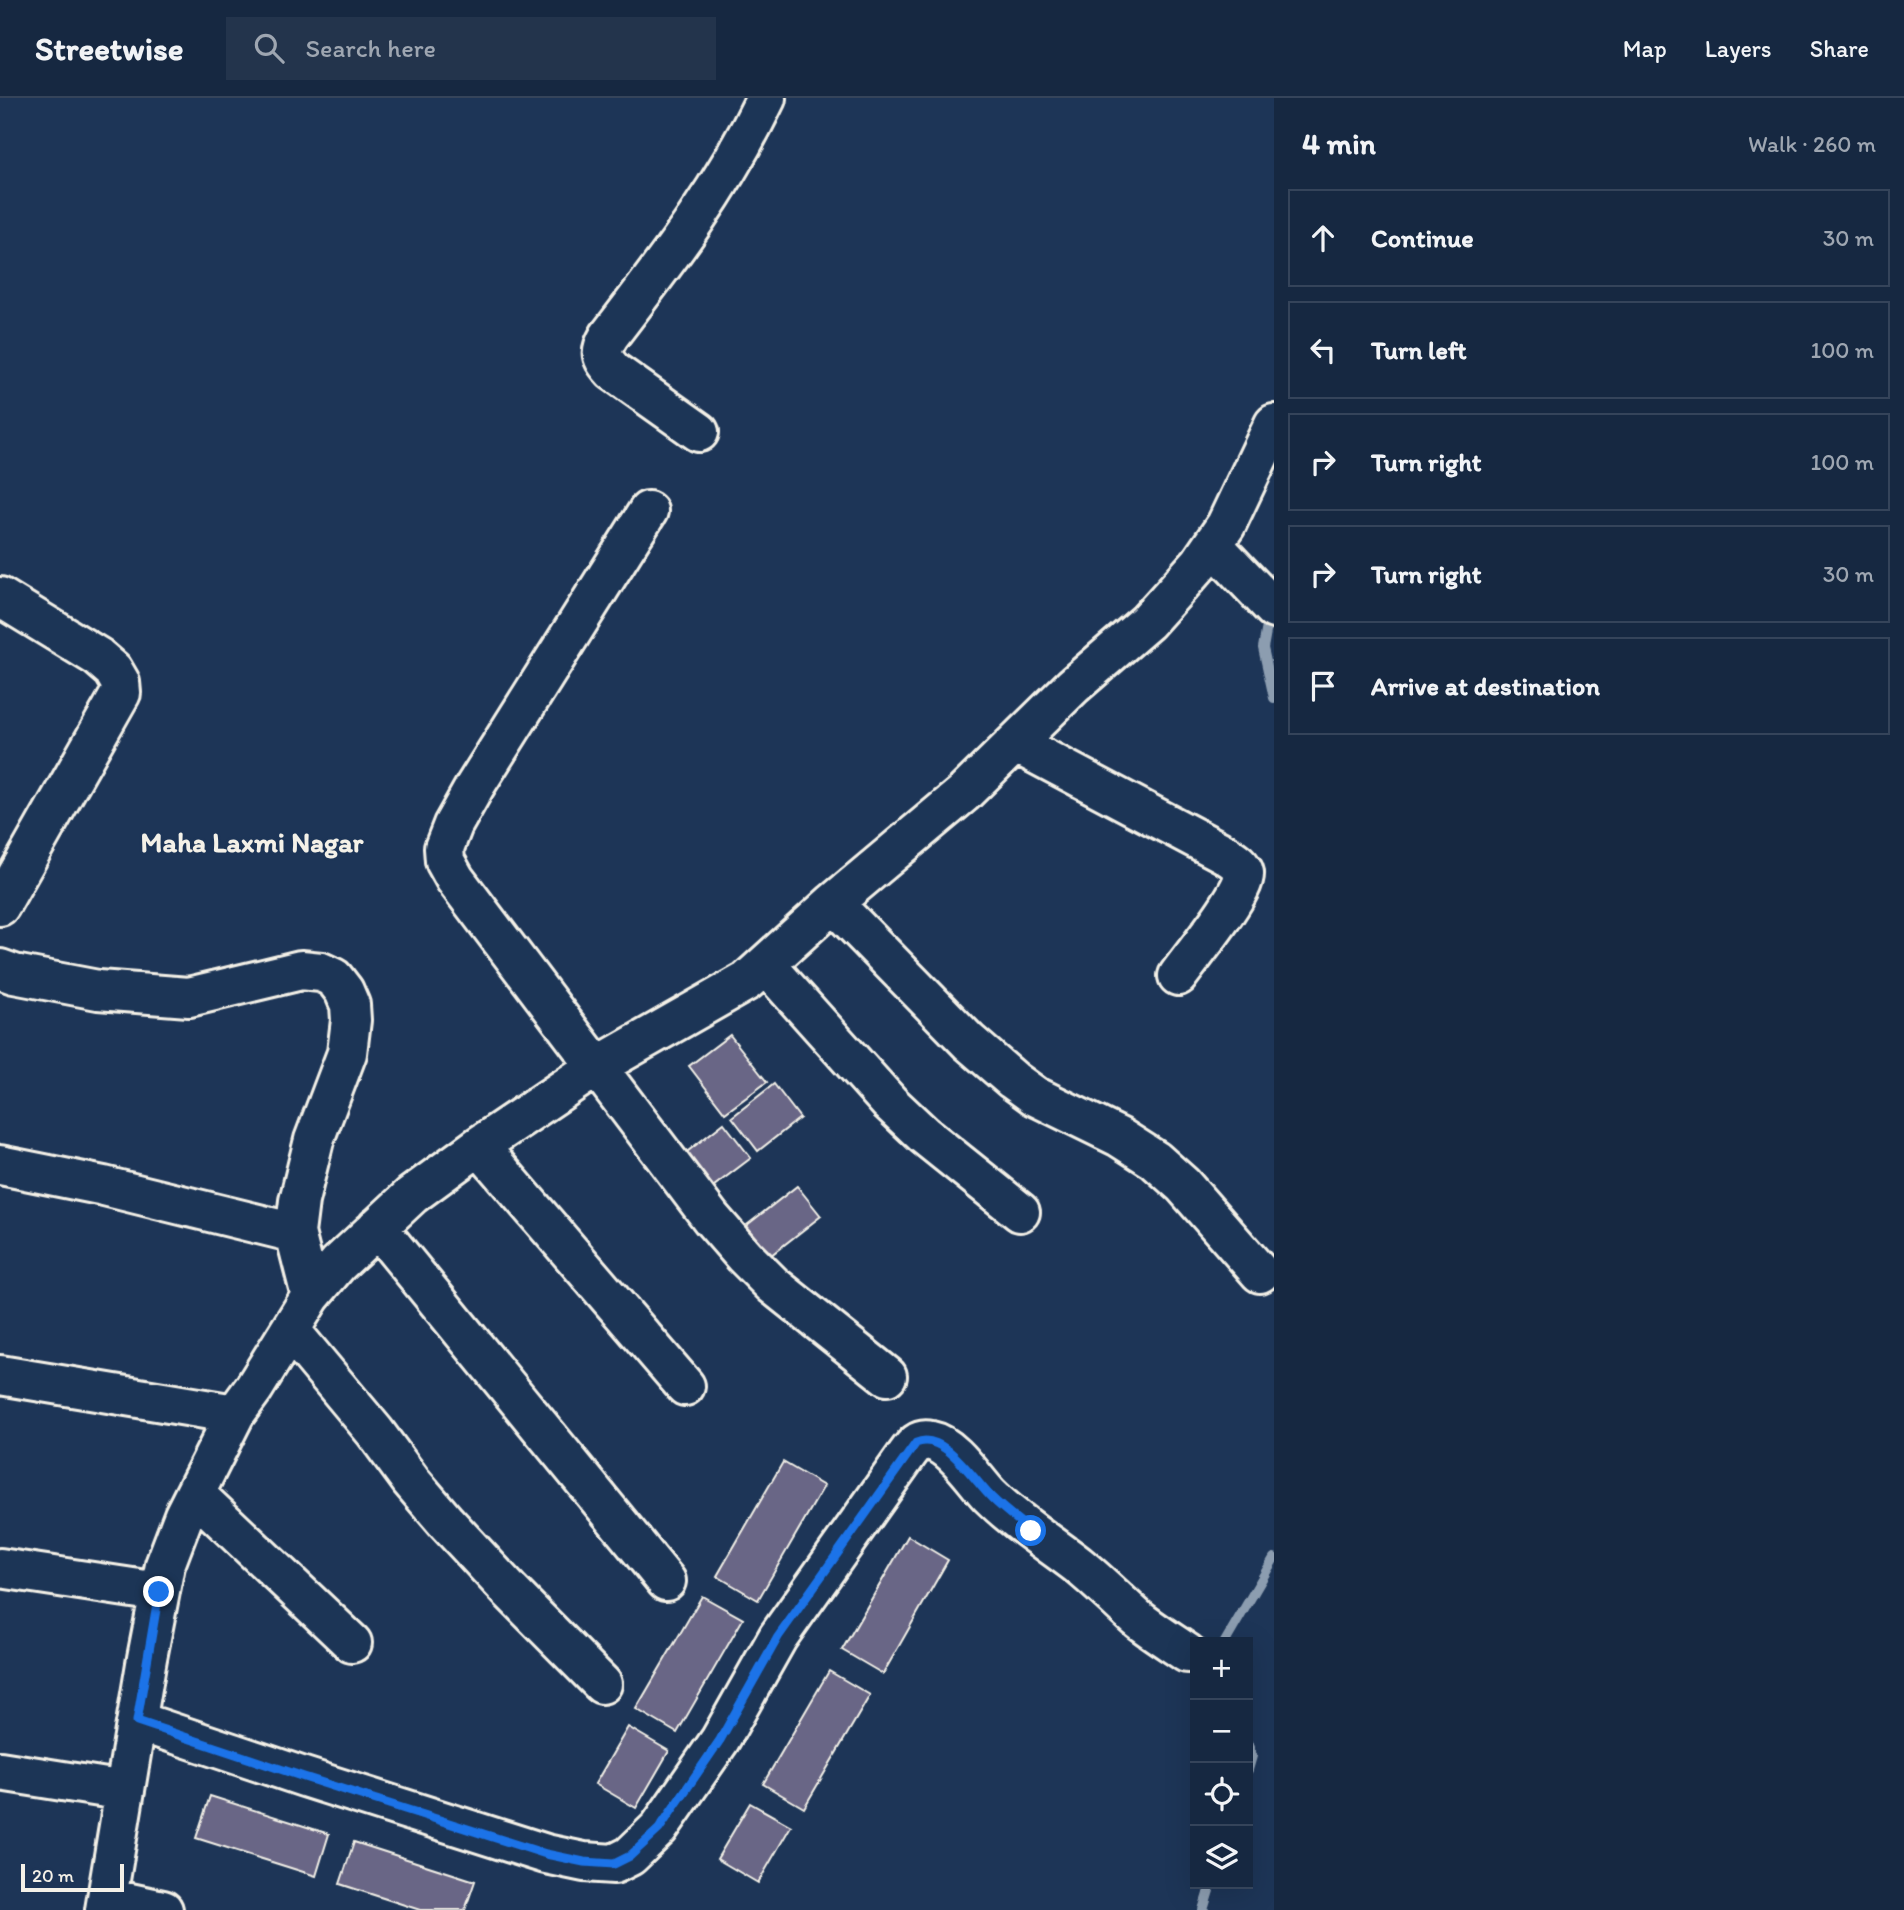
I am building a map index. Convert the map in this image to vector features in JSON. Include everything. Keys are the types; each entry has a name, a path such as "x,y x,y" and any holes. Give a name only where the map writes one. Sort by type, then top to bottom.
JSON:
{"street":[{"path":"699,432 613,371 602,353 609,336 720,185 766,98"},
{"path":"163,1910 106,1904 164,1565 184,1515 235,1414 311,1296 338,1264 412,1195 596,1067 747,981 833,903 963,793 1073,686 1147,622 1200,563 1226,525 1274,424"},
{"path":"648,511 475,786 453,825 444,848 445,861 455,879 596,1067 744,1256 773,1285 887,1376"},
{"path":"1213,545 1268,602"},
{"path":"0,906 121,693 120,682 113,670 98,657 4,610"},
{"path":"1014,743 1225,854 1241,866 1244,873 1239,893 1178,976"},
{"path":"833,903 969,1042 1013,1080 1035,1096 1119,1137 1156,1160 1183,1185 1260,1273"},
{"path":"766,965 889,1102 924,1135 1020,1212"},
{"path":"0,969 22,976 97,990 189,997 301,970 321,972 334,978 344,991 350,1006 347,1053 314,1140 299,1201 295,1233 311,1296"},
{"path":"479,1146 685,1386"},
{"path":"0,1165 104,1186 295,1233"},
{"path":"377,1227 666,1581"},
{"path":"290,1330 446,1522 603,1684"},
{"path":"0,1375 235,1414"},
{"path":"137,1721 546,1854 584,1862 614,1864 630,1856 659,1829 720,1740 778,1637 906,1455 921,1440 940,1444 954,1455 1006,1511 1077,1565 1140,1620 1186,1653"},
{"path":"195,1494 352,1643"},
{"path":"0,1568 159,1592"},
{"path":"0,1771 125,1791"}],"building":[{"path":"730,1035 767,1082 725,1113 689,1066"},
{"path":"774,1084 800,1118 758,1151 732,1117"},
{"path":"724,1123 751,1158 710,1189 683,1155"},
{"path":"797,1186 821,1216 766,1259 742,1229"},
{"path":"783,1462 824,1486 758,1600 717,1576"},
{"path":"908,1536 948,1560 883,1674 842,1650"},
{"path":"702,1596 743,1619 677,1733 636,1709"},
{"path":"829,1671 870,1695 804,1808 763,1784"},
{"path":"628,1727 669,1751 636,1808 595,1784"},
{"path":"210,1796 329,1834 316,1876 196,1838"},
{"path":"750,1803 791,1826 758,1883 717,1859"},
{"path":"354,1842 475,1881 465,1910 420,1910 340,1884"}],"waterway":[{"path":"1269,615 1263,648 1274,698"},
{"path":"1228,1637 1274,1558"},
{"path":"1203,1910 1209,1889"}],"district":[{"name":"Maha Laxmi Nagar","path":"252,842"}],"route":[{"path":"159,1592 137,1721 546,1854 584,1862 614,1864 630,1856 659,1829 720,1740 778,1637 916,1443 921,1440 940,1444 954,1455 990,1496 1031,1531"}]}
